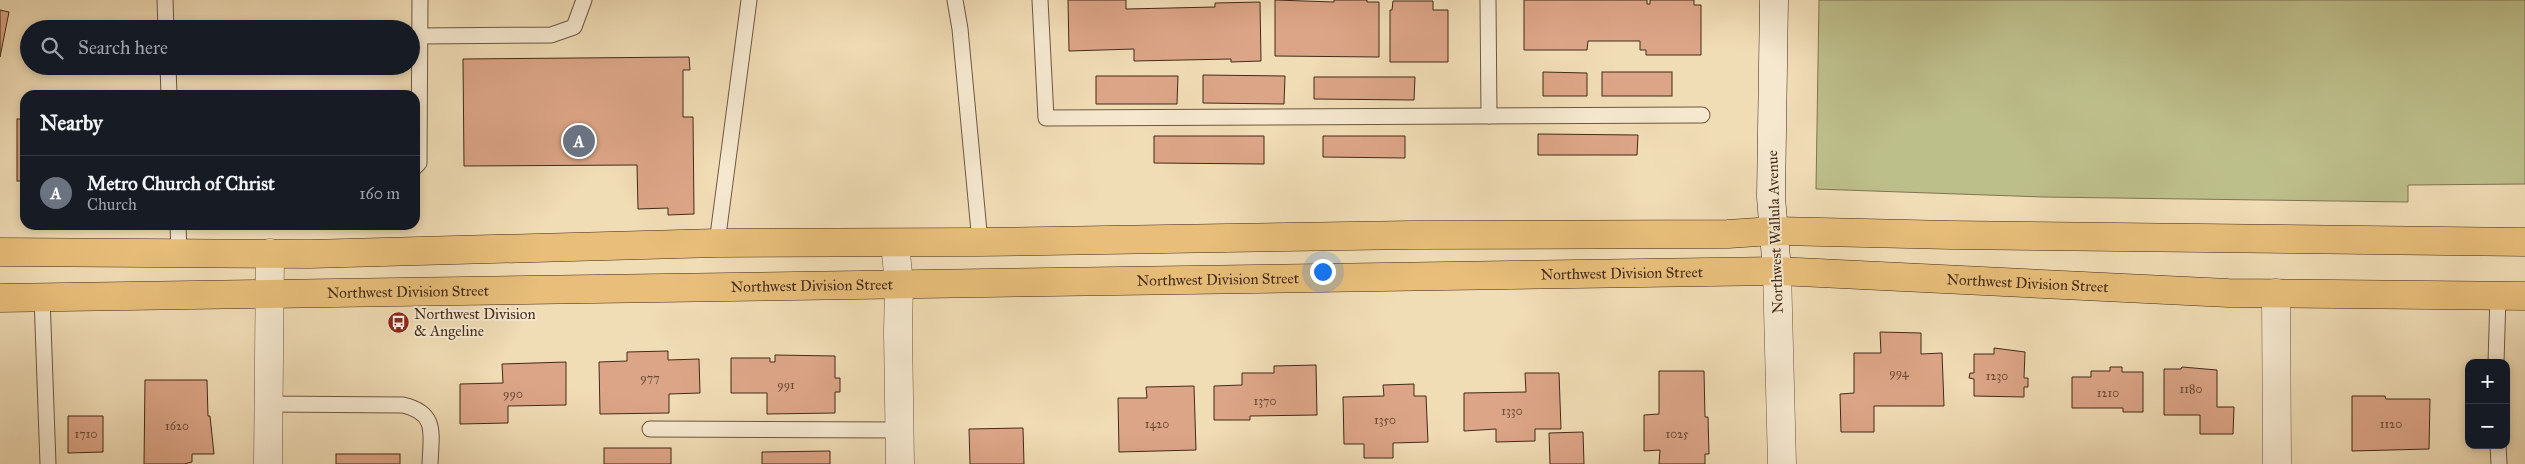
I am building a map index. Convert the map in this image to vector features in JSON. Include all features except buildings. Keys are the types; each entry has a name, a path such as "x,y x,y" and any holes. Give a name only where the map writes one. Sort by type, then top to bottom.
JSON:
{"main road":[{"path":"0,252 270,252 310,254 717,243 895,243 1411,235 1728,234 1773,230 1856,234 2525,242"},
{"name":"Northwest Division Street","path":"0,298 1777,271 2228,294 2525,296"}],"street":[{"name":"Northwest Wallula Avenue","path":"1774,0 1771,197 1777,271 1782,464"},
{"path":"895,243 899,284 900,464"},
{"path":"268,464 270,252"},
{"path":"2276,294 2277,464"}],"lane":[{"path":"165,0 166,20"},
{"path":"420,0 420,36 551,35 574,26 584,0"},
{"path":"717,243 749,0"},
{"path":"955,0 960,28 980,242"},
{"path":"1040,0 1046,118 1702,116"},
{"path":"1488,0 1489,116"},
{"path":"168,75 169,90"},
{"path":"420,75 420,90"},
{"path":"178,230 179,252"},
{"path":"2496,359 2498,296"},
{"path":"42,297 48,464"},
{"path":"269,404 404,405 416,408 425,414 430,425 430,464"},
{"path":"650,430 900,430"},
{"path":"2498,449 2499,464"}],"green space":[{"path":"1819,0 2525,0 2525,184 2408,185 2408,202 2043,197 1816,189"}],"place":[{"name":"Metro Church of Christ","path":"579,141"},
{"name":"Northwest Division & Angeline","path":"398,323"}]}
